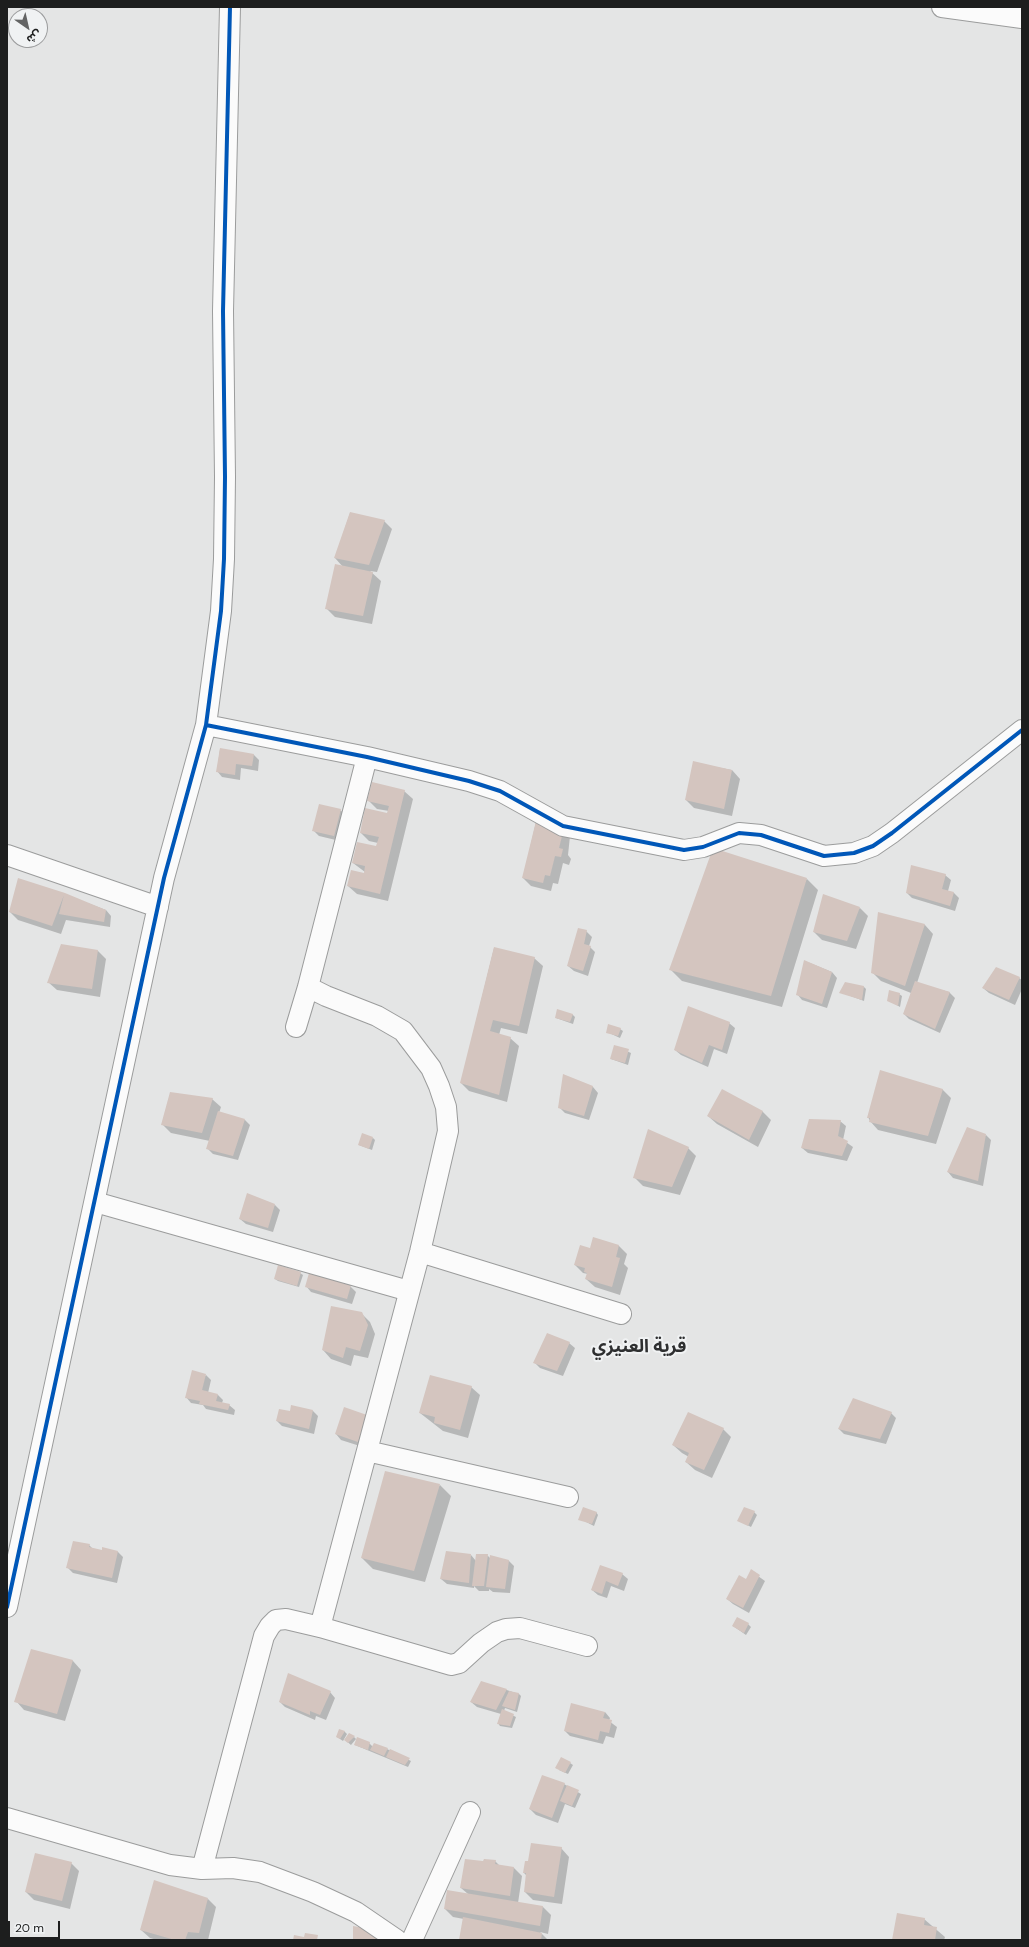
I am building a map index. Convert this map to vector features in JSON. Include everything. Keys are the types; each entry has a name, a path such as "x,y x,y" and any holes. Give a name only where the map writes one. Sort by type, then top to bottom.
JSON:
{"street":[{"path":"7,1607 164,878 206,725 220,611 224,559 223,311 230,7"},
{"path":"942,7 1022,18"},
{"path":"206,725 367,757 469,781 500,791 563,826 684,850 703,847 739,833 761,835 824,856 854,853 873,846 899,828 1022,730"},
{"path":"296,1027 308,987 367,757"},
{"path":"7,855 158,907"},
{"path":"308,987 326,996 377,1016 403,1032 431,1068 446,1107 448,1131 410,1291 320,1627"},
{"path":"95,1202 410,1291"},
{"path":"420,1252 621,1314"},
{"path":"367,1451 568,1497"},
{"path":"202,1870 264,1636 276,1620 286,1619 320,1627 452,1665 459,1663 481,1643 497,1632 506,1629 520,1628 587,1646"},
{"path":"412,1940 470,1812"},
{"path":"7,1818 170,1865 202,1870 233,1868 260,1872 313,1892 356,1912 391,1938"}],"building":[{"path":"350,512 385,520 369,565 334,558"},
{"path":"335,564 373,572 363,616 325,609"},
{"path":"220,748 254,754 252,766 236,764 235,775 216,772"},
{"path":"693,761 732,770 724,809 685,800"},
{"path":"372,782 405,790 380,894 347,886 351,870 364,873 365,866 352,863 357,842 376,846 379,837 360,833 365,808 387,813 389,806 367,801"},
{"path":"319,804 341,809 334,836 312,831"},
{"path":"536,821 562,827 560,835 562,836 559,848 563,849 561,857 555,856 550,876 545,875 543,883 522,878"},
{"path":"713,848 807,878 771,996 669,970"},
{"path":"911,865 946,874 942,889 954,892 950,906 906,893"},
{"path":"18,878 65,893 106,910 104,922 59,914 64,895 52,926 9,912"},
{"path":"823,894 860,907 847,941 813,932"},
{"path":"878,912 925,924 905,986 871,973"},
{"path":"578,928 587,930 584,944 591,946 583,971 567,966"},
{"path":"61,944 98,950 92,989 47,983"},
{"path":"494,947 535,957 519,1026 493,1020 490,1031 511,1037 499,1095 460,1083"},
{"path":"804,960 832,972 822,1004 796,995"},
{"path":"996,967 1020,977 1009,1000 982,988"},
{"path":"915,981 950,992 935,1029 903,1014"},
{"path":"845,982 864,986 862,1000 839,993"},
{"path":"889,990 900,993 898,1006 887,1001"},
{"path":"688,1006 730,1022 722,1050 709,1045 702,1063 674,1050"},
{"path":"557,1009 573,1014 570,1022 555,1018"},
{"path":"608,1024 621,1028 618,1036 606,1033"},
{"path":"614,1045 629,1049 625,1063 610,1059"},
{"path":"880,1070 943,1089 928,1136 869,1122 870,1118 867,1118"},
{"path":"563,1074 593,1086 584,1116 558,1108"},
{"path":"722,1089 763,1111 749,1140 707,1116"},
{"path":"170,1092 213,1098 202,1133 161,1125"},
{"path":"218,1111 245,1119 233,1156 206,1149"},
{"path":"809,1119 841,1120 838,1136 848,1141 842,1156 801,1148"},
{"path":"967,1127 986,1134 978,1181 947,1172"},
{"path":"648,1129 689,1147 672,1187 633,1178"},
{"path":"362,1133 373,1137 369,1149 358,1145"},
{"path":"247,1193 275,1204 268,1228 239,1219"},
{"path":"593,1237 619,1245 616,1257 620,1258 612,1287 585,1279 587,1273 584,1272 585,1268 574,1265 580,1245 590,1248"},
{"path":"278,1265 301,1272 297,1286 274,1279"},
{"path":"309,1273 351,1285 347,1299 305,1287"},
{"path":"331,1306 362,1312 368,1325 360,1351 346,1347 343,1358 322,1350"},
{"path":"547,1333 570,1342 557,1371 533,1363"},
{"path":"192,1370 206,1374 202,1390 218,1394 216,1401 230,1404 228,1410 199,1404 200,1401 185,1398"},
{"path":"430,1375 472,1386 460,1430 434,1423 435,1417 419,1413"},
{"path":"853,1398 892,1412 880,1439 838,1429"},
{"path":"291,1405 313,1410 309,1429 276,1421 279,1409 290,1411"},
{"path":"344,1407 367,1415 358,1442 335,1434"},
{"path":"688,1412 724,1428 704,1470 685,1462 689,1453 672,1445"},
{"path":"385,1471 440,1484 414,1571 361,1558"},
{"path":"583,1507 597,1512 592,1524 578,1520"},
{"path":"744,1507 755,1511 748,1526 737,1521"},
{"path":"73,1541 90,1544 89,1547 102,1550 102,1547 118,1551 112,1578 66,1568"},
{"path":"446,1551 471,1554 469,1583 440,1579"},
{"path":"476,1554 488,1554 484,1586 472,1586"},
{"path":"490,1555 509,1560 505,1589 486,1587"},
{"path":"600,1565 623,1573 618,1586 606,1581 602,1594 591,1590"},
{"path":"751,1569 760,1575 743,1608 726,1599 739,1575 746,1579"},
{"path":"737,1617 749,1623 744,1633 732,1626"},
{"path":"31,1649 73,1660 57,1714 14,1702"},
{"path":"288,1673 331,1691 320,1715 310,1711 310,1715 279,1702"},
{"path":"481,1681 507,1689 496,1710 470,1702"},
{"path":"509,1691 519,1693 515,1710 502,1706"},
{"path":"571,1703 605,1712 603,1718 612,1720 609,1733 600,1731 598,1740 564,1731"},
{"path":"502,1709 514,1714 510,1726 497,1724"},
{"path":"339,1729 345,1731 340,1739 336,1737"},
{"path":"349,1733 355,1736 348,1743 344,1740"},
{"path":"357,1737 370,1742 368,1750 354,1745"},
{"path":"374,1743 388,1748 384,1756 370,1750"},
{"path":"390,1749 410,1758 405,1765 386,1757"},
{"path":"561,1757 571,1762 565,1773 555,1768"},
{"path":"542,1775 565,1783 552,1818 529,1809"},
{"path":"567,1785 579,1790 572,1806 560,1801"},
{"path":"531,1843 562,1847 554,1897 524,1892 526,1873 523,1873 525,1861 528,1861"},
{"path":"35,1853 72,1862 62,1901 25,1892"},
{"path":"465,1859 483,1861 484,1859 496,1860 495,1864 514,1867 510,1896 460,1888"},
{"path":"154,1880 208,1898 199,1933 188,1932 185,1940 175,1940 140,1930"},
{"path":"447,1890 543,1906 540,1926 444,1909"},
{"path":"897,1913 925,1918 924,1925 937,1927 935,1940 892,1940"},
{"path":"463,1917 542,1933 541,1940 459,1940"},
{"path":"353,1926 364,1928 364,1930 373,1933 383,1940 353,1940"},
{"path":"305,1933 318,1935 317,1940 293,1940 294,1935 304,1937"}],"cycle path":[{"path":"7,1607 164,878 206,725 221,611 224,559 225,477 223,311 230,7"},
{"path":"206,725 367,757 469,781 500,791 563,826 684,850 703,847 739,833 761,835 824,856 854,853 873,846 892,833 1022,730"}],"district":[{"name":"قرية العنيزي","path":"639,1347"}]}
